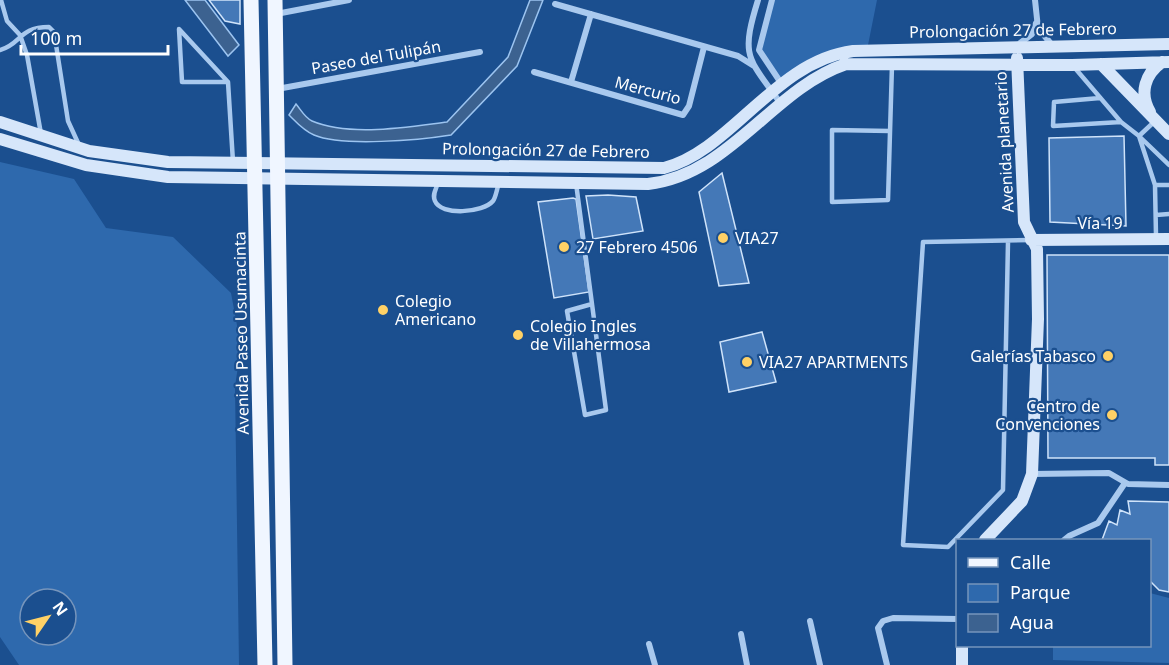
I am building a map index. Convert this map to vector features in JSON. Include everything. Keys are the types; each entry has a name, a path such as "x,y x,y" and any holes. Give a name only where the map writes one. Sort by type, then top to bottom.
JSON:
{"main road":[{"name":"Avenida Paseo Usumacinta","path":"251,0 265,665"},
{"path":"275,7 285,665"},
{"name":"Prolongación 27 de Febrero","path":"0,139 86,165 168,177 256,170 277,162 664,168 695,154 776,88 821,59 844,52 1169,44"},
{"name":"Avenida planetario","path":"986,539 1022,501 1032,474 1038,330 1034,243 1024,222 1017,46"},
{"name":"Prolongación 27 de Febrero","path":"0,122 81,148 168,162 233,162 277,178 648,184 675,179 695,170 729,147 815,78 846,64 1166,62"},
{"path":"1155,121 1145,101 1145,88 1149,75 1166,62"},
{"path":"1101,64 1169,134"},
{"name":"Vía 19","path":"1034,243 1163,239"},
{"name":"Vía 19","path":"1034,243 1169,247"},
{"path":"962,647 963,665"}],"street":[{"path":"275,7 350,0"},
{"path":"754,66 748,54 747,43 758,0"},
{"path":"772,0 760,44 761,56 776,88 785,101"},
{"path":"1035,0 1036,23 1040,32 1053,46"},
{"path":"555,4 738,56 754,66 776,88 785,101"},
{"path":"571,82 591,14"},
{"path":"1017,46 1032,34 1036,23"},
{"name":"Mercurio","path":"534,72 683,115 689,106 704,47"},
{"name":"Paseo del Tulipán","path":"276,89 480,52"},
{"path":"738,56 748,54 761,56"},
{"path":"1032,474 1109,473 1125,483 1169,485"},
{"path":"1065,539 1098,523 1125,483"},
{"path":"887,665 878,628 883,621 893,618 956,619"},
{"path":"810,621 820,665"},
{"path":"741,634 747,665"},
{"path":"649,644 655,665"}],"lane":[{"path":"1,0 7,21 20,35 27,55 41,134"},
{"path":"0,23 7,21"},
{"path":"0,50 13,45 20,35 44,27 49,27 54,32 68,121 81,148"},
{"path":"228,82 182,82 179,29 228,82 233,162"},
{"path":"890,131 832,130 832,202 888,200 892,63"},
{"path":"1072,64 1121,122 1169,165"},
{"path":"1100,98 1054,102 1053,126 1121,122"},
{"path":"1139,136 1155,121"},
{"path":"1139,136 1155,185 1156,215 1163,239"},
{"path":"439,180 434,196 436,204 443,209 455,211 486,206 493,201 500,181"},
{"path":"575,182 592,304 606,410 585,415 567,311 592,304"},
{"path":"1155,185 1169,185"},
{"path":"1156,215 1169,214"},
{"path":"1008,242 1003,490 948,547 903,544 923,242 1008,242 1034,243"}],"green space":[{"path":"772,0 877,0 867,50 853,51 781,84 760,53"},
{"path":"0,162 74,179 106,228 173,237 231,293 241,347 235,386 239,665 19,665 0,637"},
{"path":"1151,593 1169,598 1169,663 1053,660 1053,647 1151,647"}],"water":[{"path":"185,0 205,0 239,45 228,56"},
{"path":"530,0 543,0 517,66 451,135 420,139 343,141 314,135 289,115 296,104 312,121 327,126 361,130 447,122 508,57"}],"building":[{"path":"209,0 240,0 240,24 225,21"},
{"path":"1124,136 1126,226 1050,222 1049,138"},
{"name":"VIA27","path":"722,173 749,283 719,286 699,192"},
{"path":"586,196 636,197 643,231 593,239"},
{"name":"27 Febrero 4506","path":"576,199 589,292 554,298 538,202"},
{"name":"Galerías Tabasco","path":"1047,255 1169,255 1169,465 1155,465 1155,458 1048,458"},
{"name":"VIA27 APARTMENTS","path":"762,332 776,382 729,392 720,342"},
{"path":"1128,501 1169,502 1169,592 1159,590 1151,582 1151,539 1102,539 1109,521 1117,525 1120,510 1130,514"}],"place":[{"name":"VIA27","path":"723,238"},
{"name":"27 Febrero 4506","path":"564,247"},
{"name":"Colegio Americano","path":"383,310"},
{"name":"Colegio Ingles de Villahermosa","path":"518,335"},
{"name":"Galerías Tabasco","path":"1108,356"},
{"name":"VIA27 APARTMENTS","path":"747,362"},
{"name":"Centro de Convenciones","path":"1112,415"}]}
